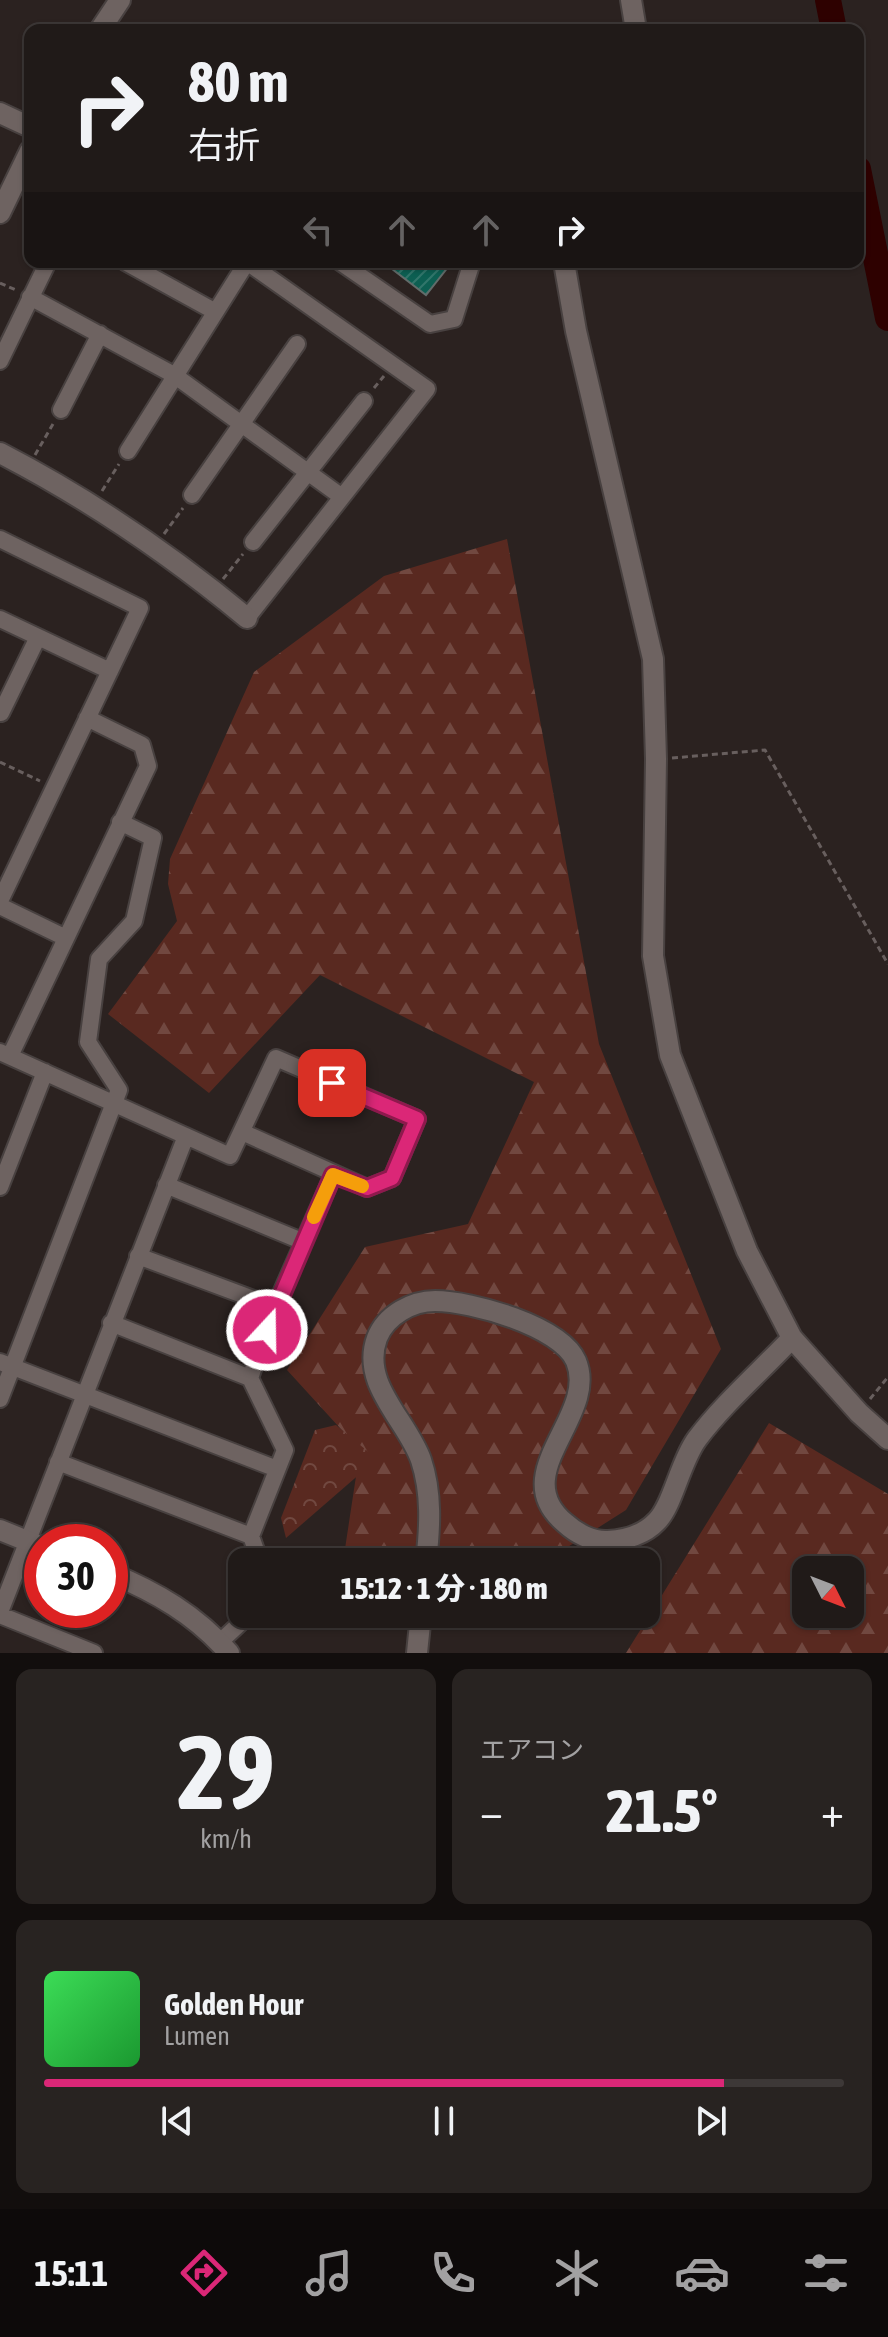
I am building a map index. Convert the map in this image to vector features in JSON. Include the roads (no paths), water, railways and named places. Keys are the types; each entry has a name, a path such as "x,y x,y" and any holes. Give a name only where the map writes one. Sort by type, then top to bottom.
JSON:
{"street":[{"path":"104,24 120,0"},
{"path":"631,0 635,24"},
{"path":"0,113 24,124"},
{"path":"1,208 24,163"},
{"path":"0,361 45,268"},
{"path":"136,268 214,311"},
{"path":"128,451 243,268"},
{"path":"0,453 93,505 155,547 247,618 427,389 256,268"},
{"path":"349,268 430,324 454,319 470,268"},
{"path":"565,268 576,331 647,626 656,698 653,956 670,1055 747,1251 792,1338 859,1413 888,1439"},
{"path":"30,297 174,375 342,497"},
{"path":"61,410 100,334"},
{"path":"192,495 297,344"},
{"path":"253,542 364,401"},
{"path":"0,539 140,608 0,904 66,938"},
{"path":"0,619 110,671"},
{"path":"1,713 38,637"},
{"path":"87,718 142,745 148,766 66,938 5,1054 230,1156 276,1058 417,1119 392,1178 367,1188 242,1132"},
{"path":"0,1399 6,1364 119,1090 88,1042 99,959 134,921 153,838 120,822"},
{"path":"0,1187 45,1072"},
{"path":"40,1524 83,1394 186,1136"},
{"path":"250,1378 275,1307 333,1175"},
{"path":"166,1185 304,1242"},
{"path":"138,1256 275,1307"},
{"path":"427,1548 430,1521 421,1459 381,1391 374,1361 377,1338 390,1318 404,1308 434,1301 465,1306 546,1330 562,1342 576,1360 581,1383 550,1455 544,1477 546,1497 558,1517 578,1534 606,1542 637,1536 659,1519 681,1463 698,1438 792,1338"},
{"path":"111,1323 250,1378 285,1450 251,1536 255,1548"},
{"path":"6,1364 277,1469"},
{"path":"58,1462 251,1536"},
{"path":"0,1530 24,1539"},
{"path":"24,1564 0,1614 94,1653"},
{"path":"128,1581 159,1595 224,1648 239,1628"},
{"path":"417,1653 420,1628"}],"waterway":[{"path":"828,0 833,24"},
{"path":"864,199 888,318"}]}
